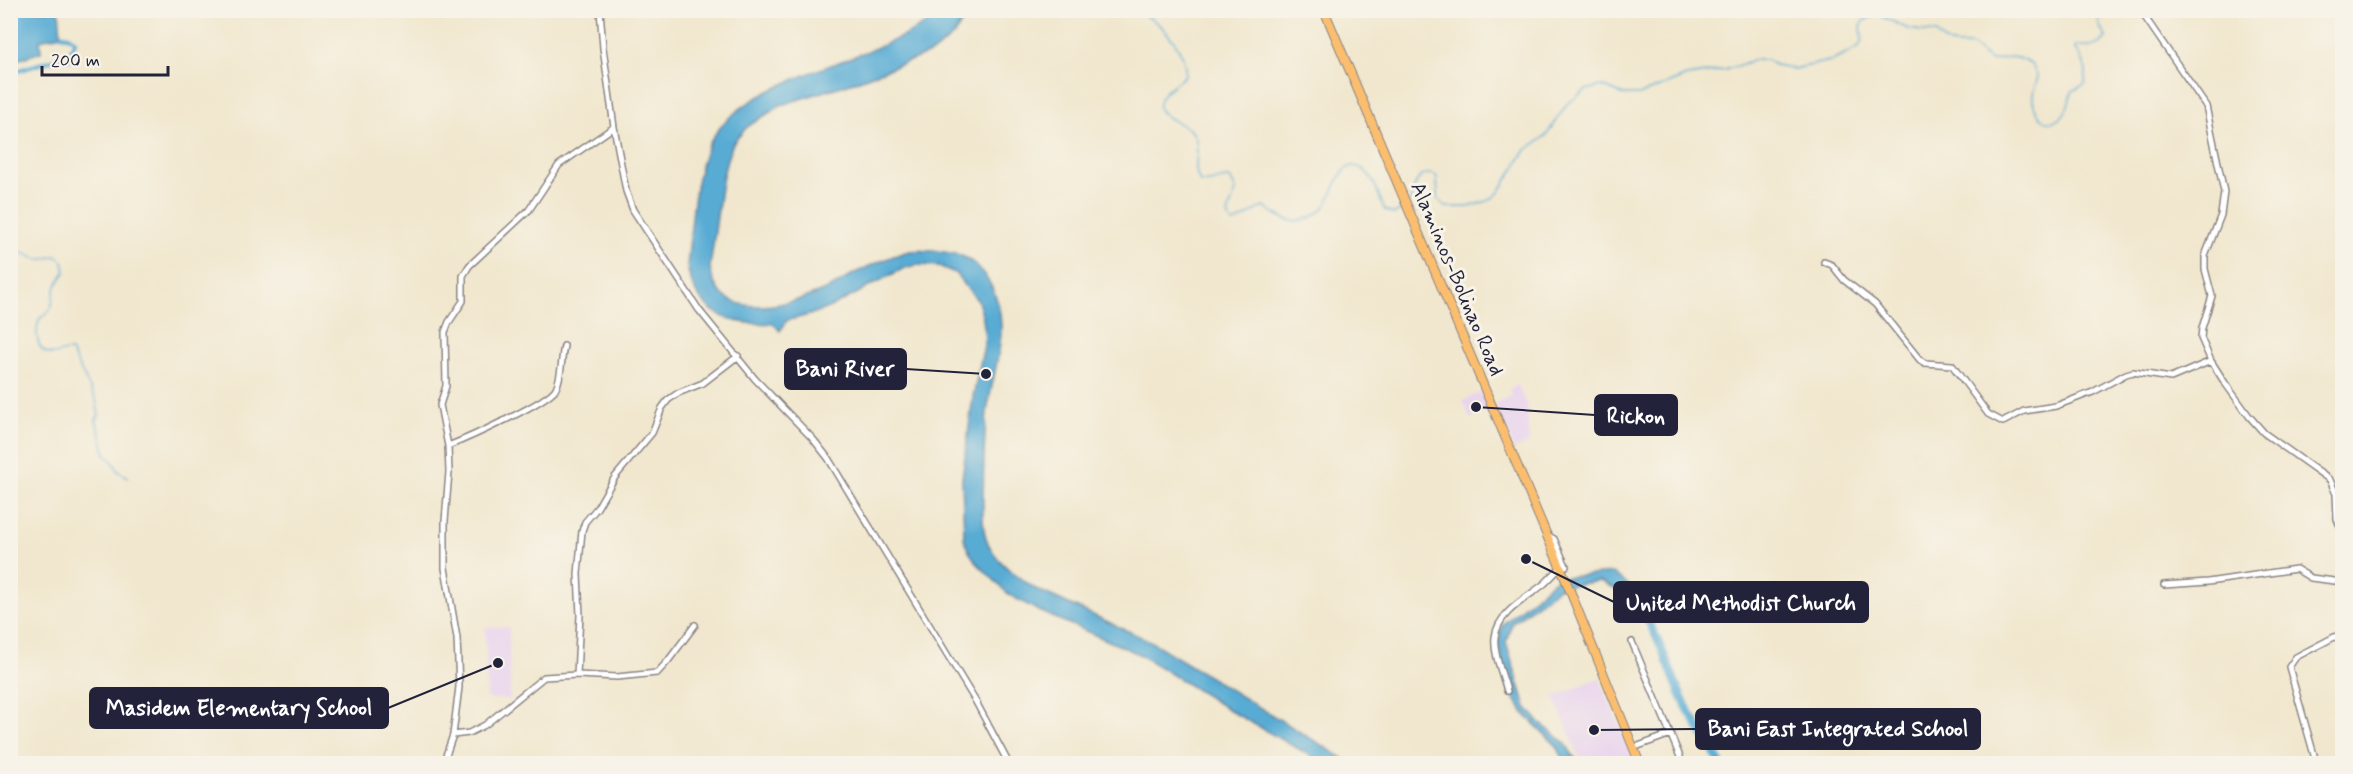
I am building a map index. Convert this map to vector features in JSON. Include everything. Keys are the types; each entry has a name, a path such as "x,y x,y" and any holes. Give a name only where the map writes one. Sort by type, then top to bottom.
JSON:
{"main road":[{"name":"Alaminos-Bolinao Road","path":"1324,10 1546,534 1563,568 1640,764"}],"street":[{"path":"600,10 614,127 626,191 633,210 699,310 762,387 813,439 828,458 976,702 1009,764"},
{"path":"2140,10 2206,106 2222,181 2224,199 2222,215 2204,263 2212,297 2201,338 2211,361 2249,416 2264,433 2331,480 2336,494 2337,519 2343,531"},
{"path":"443,764 453,735 459,687 457,638 445,568 445,521 449,472 448,446 440,411 441,399 446,386 445,332 463,301 465,272 503,233 530,210 559,165 614,127"},
{"path":"1824,262 1833,265 1844,280 1875,303 1920,360 1925,363 1952,365 1988,414 1999,421 2006,421 2024,411 2056,406 2093,392 2133,372 2170,378 2211,361"},
{"path":"448,446 548,397 557,385 564,346"},
{"path":"577,675 580,615 578,574 585,522 597,508 615,477 652,434 662,408 668,400 678,393 703,383 738,356"},
{"path":"1507,691 1495,646 1498,626 1510,612 1563,568"},
{"path":"2164,585 2208,582 2296,568 2316,579 2343,582"},
{"path":"453,735 469,733 486,725 544,677 577,675 613,677 657,673 694,626"},
{"path":"2314,764 2314,755 2289,667 2296,657 2343,633"},
{"path":"1632,642 1683,764"},
{"path":"1633,748 1671,734"}],"shaded area":[{"path":"1518,385 1527,407 1529,443 1514,449 1495,404 1512,396 1510,389"},
{"path":"1482,392 1489,410 1470,418 1462,401"},
{"path":"485,627 509,627 510,699 487,699"},
{"path":"1599,678 1635,763 1582,763 1554,697"}],"water":[{"path":"11,10 59,11 61,35 40,40 41,52 11,62"},
{"path":"943,11 969,11 954,35 933,52 851,83 781,105 747,127 733,143 722,180 710,268 716,286 727,298 743,304 760,306 799,300 832,287 867,267 906,252 944,252 959,255 971,262 982,271 989,282 1000,313 1000,343 986,418 984,442 984,529 994,554 1014,574 1036,589 1152,642 1351,763 1324,763 1234,713 1139,654 1039,611 1009,595 976,562 964,538 962,479 973,397 985,341 983,318 978,301 955,273 939,266 916,265 905,268 834,305 787,320 780,331 773,323 757,324 729,319 706,305 698,294 691,281 687,265 695,194 705,153 721,126 746,105 777,87 884,45 916,29"},
{"path":"1613,573 1627,584 1623,593 1600,581 1560,587 1512,623 1506,642 1526,707 1538,721 1565,743 1578,763 1565,763 1557,746 1526,716 1510,692 1498,644 1502,625 1557,578"}],"waterway":[{"path":"1057,10 1073,15 1119,10"},
{"path":"1120,10 1141,14 1151,19 1173,40 1183,57 1185,75 1164,93 1159,102 1159,109 1169,118 1185,126 1195,137 1197,143 1196,171 1200,182 1230,178 1236,190 1229,212 1233,223 1264,207 1280,217 1294,221 1309,218 1326,205 1342,174 1347,168 1353,166 1361,168 1370,176 1385,210 1394,214 1405,208"},
{"path":"1410,202 1417,181 1420,177 1429,174 1437,178 1438,199 1446,207 1469,207 1490,200 1499,192 1526,150 1546,136 1567,104 1586,90 1602,86 1624,95 1639,95 1687,76 1725,70 1754,60 1767,60 1775,65 1794,69 1834,60 1858,48 1862,41 1863,21 1877,14 1908,29 1936,33 1950,44 1973,46 1991,61 2010,57 2031,64 2038,76 2033,94 2034,106 2045,120 2055,121 2066,110 2073,91 2085,84 2086,69 2075,49 2076,46 2093,46 2103,41 2106,37 2099,25 2099,17 2107,10"},
{"path":"10,73 56,59 72,59 71,50 75,41 68,36 61,35"},
{"path":"10,247 39,260 56,256 63,261 65,272 56,287 52,306 40,318 37,328 39,345 46,353 71,351 96,400 99,415 96,420 105,454 118,471 128,477"},
{"path":"1617,585 1640,608 1649,623 1685,704 1721,764"}],"place":[{"name":"Bani River","path":"986,374"},
{"name":"Rickon","path":"1476,407"},
{"name":"United Methodist Church","path":"1526,559"},
{"name":"Masidem Elementary School","path":"498,663"},
{"name":"Bani East Integrated School","path":"1594,730"}]}
